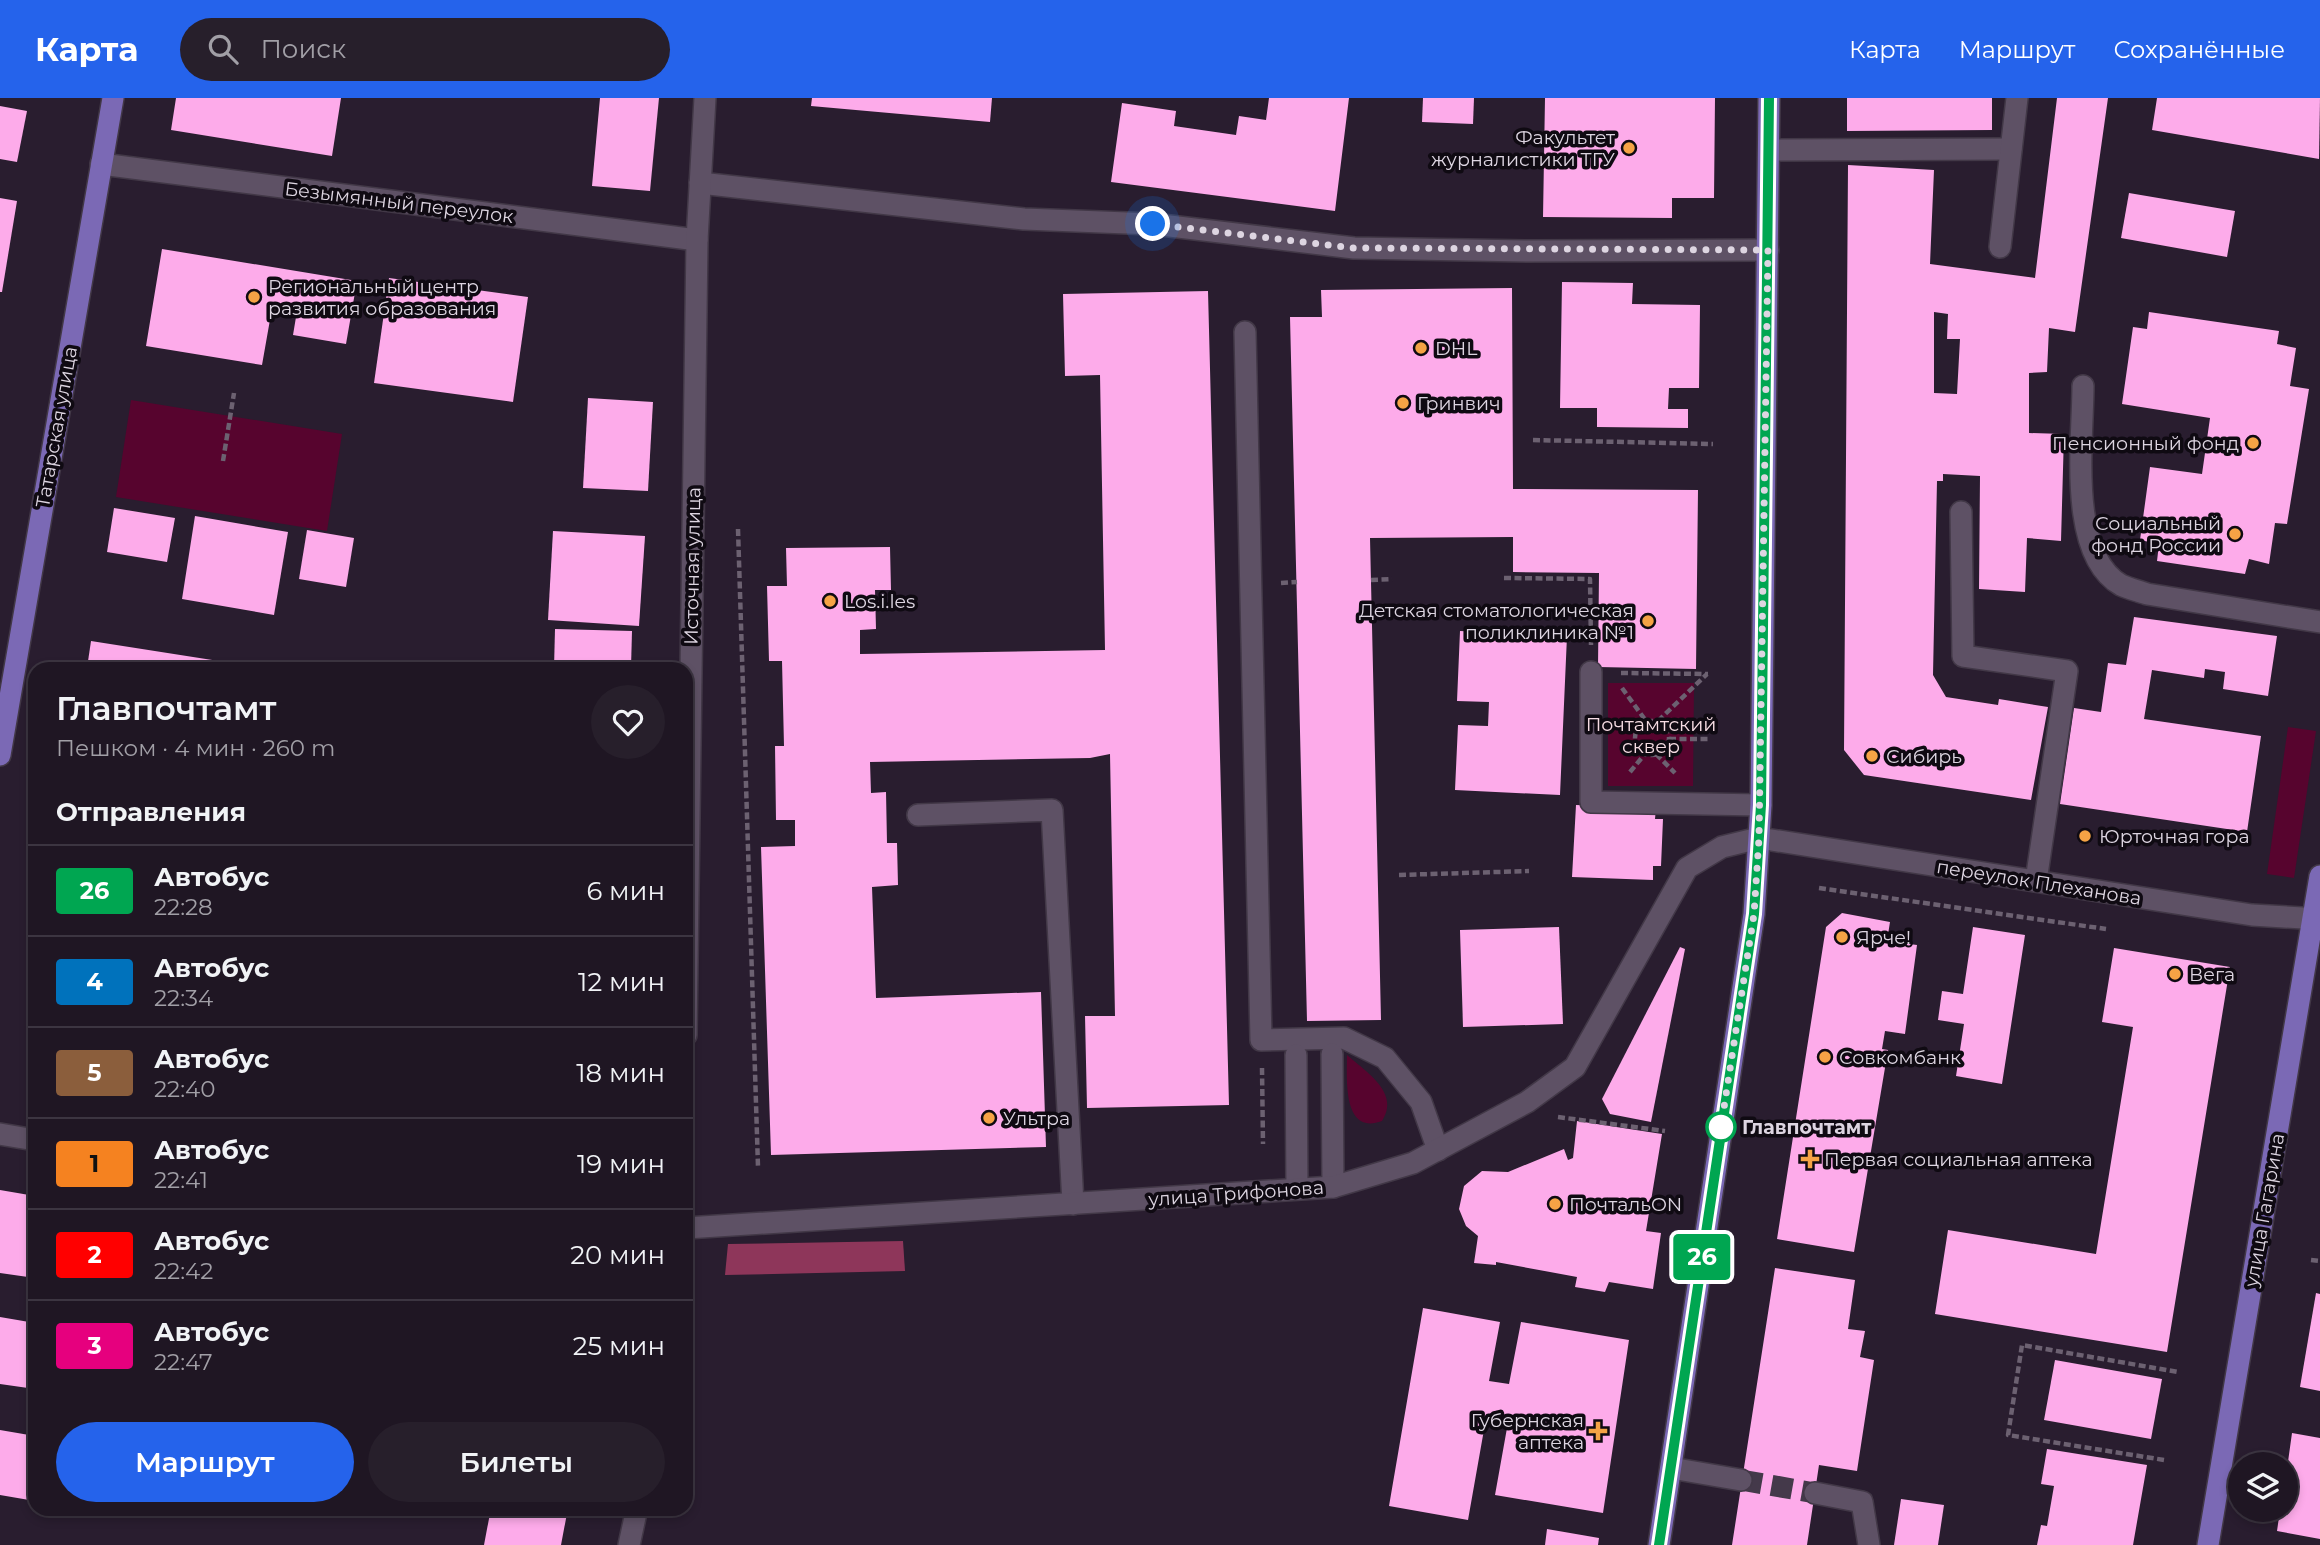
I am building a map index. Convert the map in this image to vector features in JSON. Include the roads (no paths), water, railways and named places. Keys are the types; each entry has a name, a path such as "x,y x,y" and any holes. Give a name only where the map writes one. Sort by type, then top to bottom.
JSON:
{"main road":[{"name":"Татарская улица","path":"0,755 113,98"},
{"path":"1659,1545 1754,914 1761,805 1769,98"},
{"name":"улица Гагарина","path":"2208,1545 2316,919 2320,876"}],"street":[{"name":"Источная улица","path":"691,662 696,240 705,98"},
{"path":"2000,247 2017,98"},
{"path":"1769,150 2011,149"},
{"name":"Безымянный переулок","path":"101,164 696,240"},
{"path":"700,183 1024,219 1153,224 1354,248 1768,250"},
{"path":"1245,332 1261,1040 1344,1038 1385,1058 1421,1102 1437,1150"},
{"path":"2083,386 2084,517 2089,545 2104,568 2120,584 2147,594 2320,622"},
{"path":"1961,512 1963,656 2067,671 2036,881"},
{"path":"1601,673 1591,802 1761,805"},
{"path":"918,815 1052,810 1073,1204"},
{"name":"переулок Плеханова","path":"1759,838 2252,915 2316,919"},
{"name":"улица Трифонова","path":"693,1228 1333,1187 1413,1163 1527,1102 1575,1067 1687,868 1722,847 1759,838"},
{"path":"1332,1054 1333,1187"},
{"path":"1296,1055 1297,1189"},
{"path":"0,1134 28,1139"},
{"path":"1671,1468 1741,1480"},
{"path":"1815,1493 1863,1502 1870,1545"},
{"path":"629,1545 635,1516"}],"tunnel":[{"path":"1741,1480 1815,1493"}],"place":[{"name":"Факультет журналистики ТГУ","path":"1629,148"},
{"name":"Региональный центр развития образования","path":"254,297"},
{"name":"DHL","path":"1421,348"},
{"name":"Гринвич","path":"1403,403"},
{"name":"Пенсионный фонд","path":"2253,443"},
{"name":"Социальный фонд России","path":"2235,534"},
{"name":"Los.i.les","path":"830,601"},
{"name":"Детская стоматологическая поликлиника №1","path":"1648,621"},
{"name":"Сибирь","path":"1872,756"},
{"name":"Юрточная гора","path":"2085,836"},
{"name":"Ярче!","path":"1842,937"},
{"name":"Вега","path":"2175,974"},
{"name":"Совкомбанк","path":"1825,1057"},
{"name":"Ультра","path":"989,1118"},
{"name":"Главпочтамт","path":"1721,1127"},
{"name":"Первая социальная аптека","path":"1810,1159"},
{"name":"ПочтальON","path":"1555,1204"},
{"name":"Губернская аптека","path":"1598,1431"}],"park label":[{"name":"Почтамтский сквер","path":"1651,735"}]}
